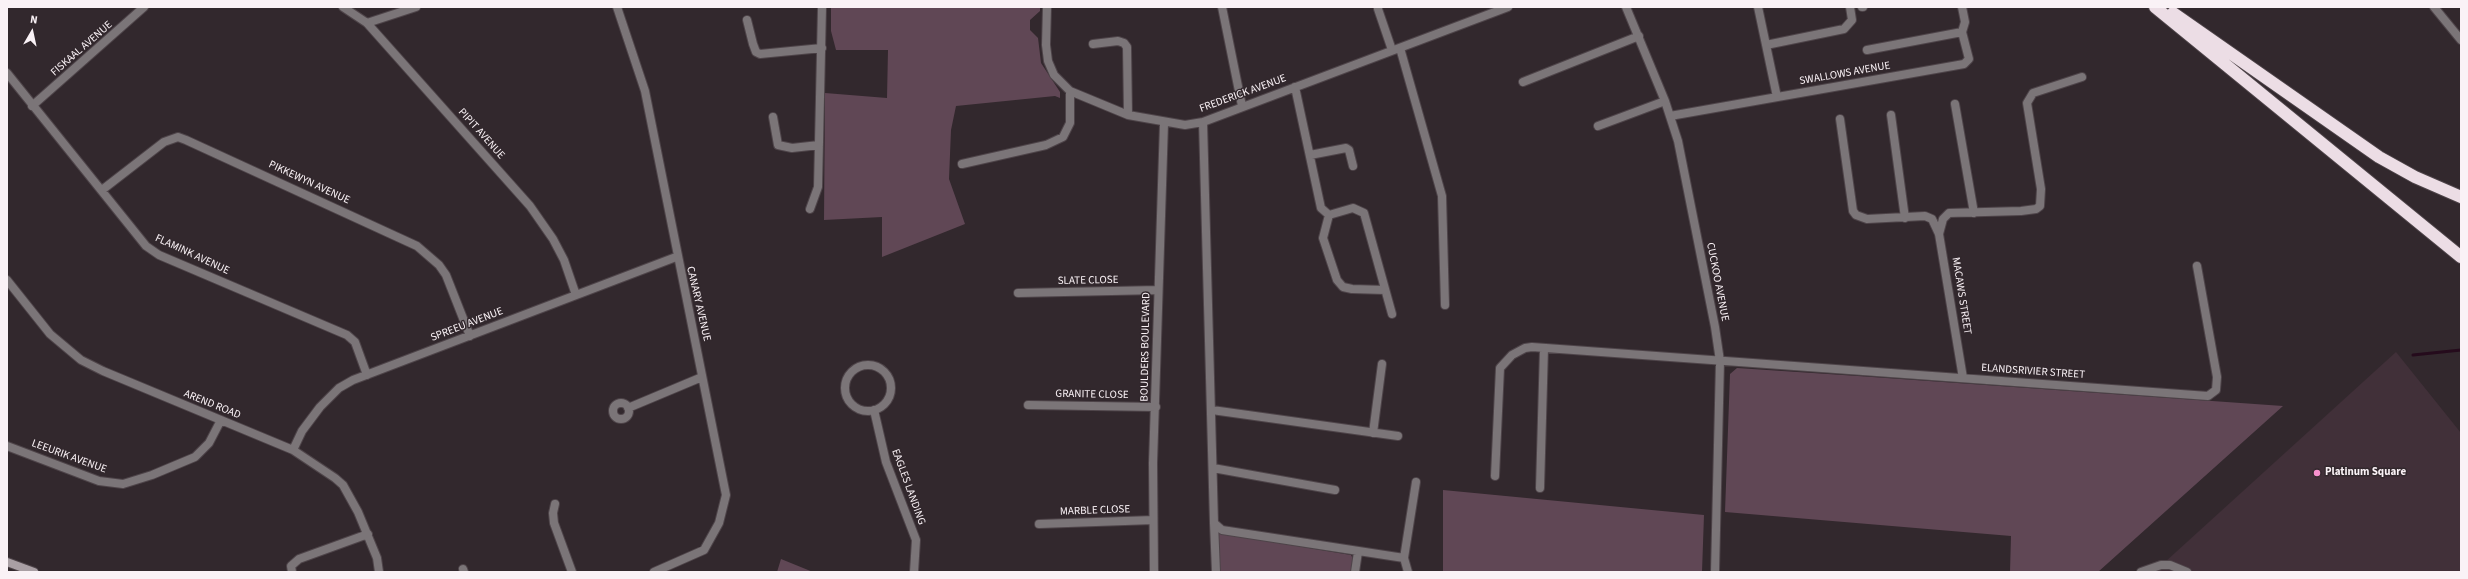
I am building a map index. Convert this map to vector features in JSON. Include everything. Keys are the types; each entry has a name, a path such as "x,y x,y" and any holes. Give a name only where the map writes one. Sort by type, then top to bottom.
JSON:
{"highway":[{"path":"2155,7 2461,257"},
{"path":"2163,7 2380,157 2421,180 2461,197"}],"street":[{"name":"FISKAAL AVENUE","path":"32,106 144,7"},
{"name":"PIPIT AVENUE","path":"343,7 367,23 544,223 564,260 576,295"},
{"path":"367,23 416,7"},
{"name":"CANARY AVENUE","path":"617,7 644,91 676,257 724,480 725,508 714,536 704,550 654,572"},
{"path":"810,210 818,186 822,7"},
{"path":"1222,7 1242,106"},
{"name":"FREDERICK AVENUE","path":"1047,9 1046,44 1048,61 1054,75 1070,91 1128,115 1164,123 1185,125 1203,122 1396,49 1492,10 1508,7"},
{"name":"CUCKOO AVENUE","path":"1626,7 1670,116 1685,175 1720,361 1715,572"},
{"path":"1758,7 1776,97"},
{"path":"1766,45 1844,29 1852,20 1850,7"},
{"name":"SWALLOWS AVENUE","path":"1670,116 1964,64 1969,58 1962,32 1965,22 1962,7"},
{"path":"2434,7 2461,40"},
{"path":"1378,9 1396,49 1442,196 1445,305"},
{"path":"747,20 754,48 760,54 822,48"},
{"path":"1867,50 1962,32"},
{"path":"1523,82 1639,36"},
{"path":"1093,44 1118,41 1124,43 1127,47 1128,115"},
{"name":"FLAMINK AVENUE","path":"7,73 32,106 102,190 141,241 153,252 347,335 355,342 367,375"},
{"path":"1939,234 1943,219 1949,214 2021,211 2036,209 2040,206 2041,190 2027,103 2033,93 2082,78"},
{"path":"1295,87 1321,208 1329,216"},
{"path":"962,164 1046,145 1064,137 1070,123 1070,91"},
{"path":"1598,126 1665,101"},
{"path":"1955,104 1974,213"},
{"path":"1840,119 1853,211 1856,215 1867,219 1905,218 1891,115"},
{"path":"773,117 778,145 792,148 820,145"},
{"path":"1203,122 1216,572"},
{"name":"BOULDERS BOULEVARD","path":"1154,572 1153,520 1158,290 1164,123"},
{"name":"PIKKEWYN AVENUE","path":"102,190 164,142 178,137 186,140 417,246 439,265 446,275 470,336"},
{"path":"1310,155 1346,148 1349,150 1353,166"},
{"path":"1329,216 1353,208 1364,213 1392,314"},
{"path":"1329,216 1323,238 1337,280 1343,287 1352,289 1386,290"},
{"name":"MACAWS STREET","path":"1905,218 1925,216 1932,219 1939,234 1963,378"},
{"name":"SPREEU AVENUE","path":"293,450 302,431 327,399 339,388 367,375 676,257"},
{"name":"ELANDSRIVIER STREET","path":"1495,476 1500,368 1506,359 1525,348 1544,348 2208,396 2216,390 2217,377 2197,266"},
{"name":"AREND ROAD","path":"7,280 50,334 81,360 102,372 293,450 343,485 368,534 380,572"},
{"name":"SLATE CLOSE","path":"1018,293 1158,290"},
{"path":"1540,488 1544,348"},
{"path":"1373,432 1382,364"},
{"path":"862,365 874,366 885,373 889,378 890,392 888,398 885,403 874,410 860,410 855,407 850,402 844,390 847,378 855,368 862,365"},
{"path":"628,408 702,377"},
{"name":"GRANITE CLOSE","path":"1028,405 1156,406"},
{"name":"EAGLES LANDING","path":"874,410 886,462 916,540 914,572"},
{"path":"1212,410 1398,436"},
{"name":"LEEURIK AVENUE","path":"7,446 99,481 123,484 152,475 195,456 209,443 221,420"},
{"path":"1213,468 1335,490"},
{"path":"1408,572 1404,558 1416,482"},
{"path":"555,504 553,513 554,523 572,572"},
{"name":"MARBLE CLOSE","path":"1039,524 1153,520"},
{"path":"1214,523 1222,530 1404,558"},
{"path":"292,572 291,566 299,559 368,534"},
{"path":"1355,572 1358,552"},
{"path":"7,562 34,572"},
{"path":"2141,572 2161,565 2170,565 2187,572"}],"shaded area":[{"path":"831,7 1040,7 1040,11 1030,20 1030,30 1038,38 1041,63 1060,92 1060,98 1055,96 956,106 951,130 949,179 965,224 882,257 882,217 824,220 825,93 887,98 888,50 836,50 831,31"},
{"path":"2396,352 2461,433 2461,572 2154,572"},
{"path":"1737,368 2283,406 2098,572 2010,572 2011,536 1725,512 1730,374"},
{"path":"1443,490 1704,515 1702,572 1443,572"},
{"path":"1219,533 1351,555 1353,559 1351,572 1219,572"},
{"path":"781,559 813,572 777,572"}],"waterway":[{"path":"2413,355 2461,350"}],"place":[{"name":"Platinum Square","path":"2317,473"}]}
